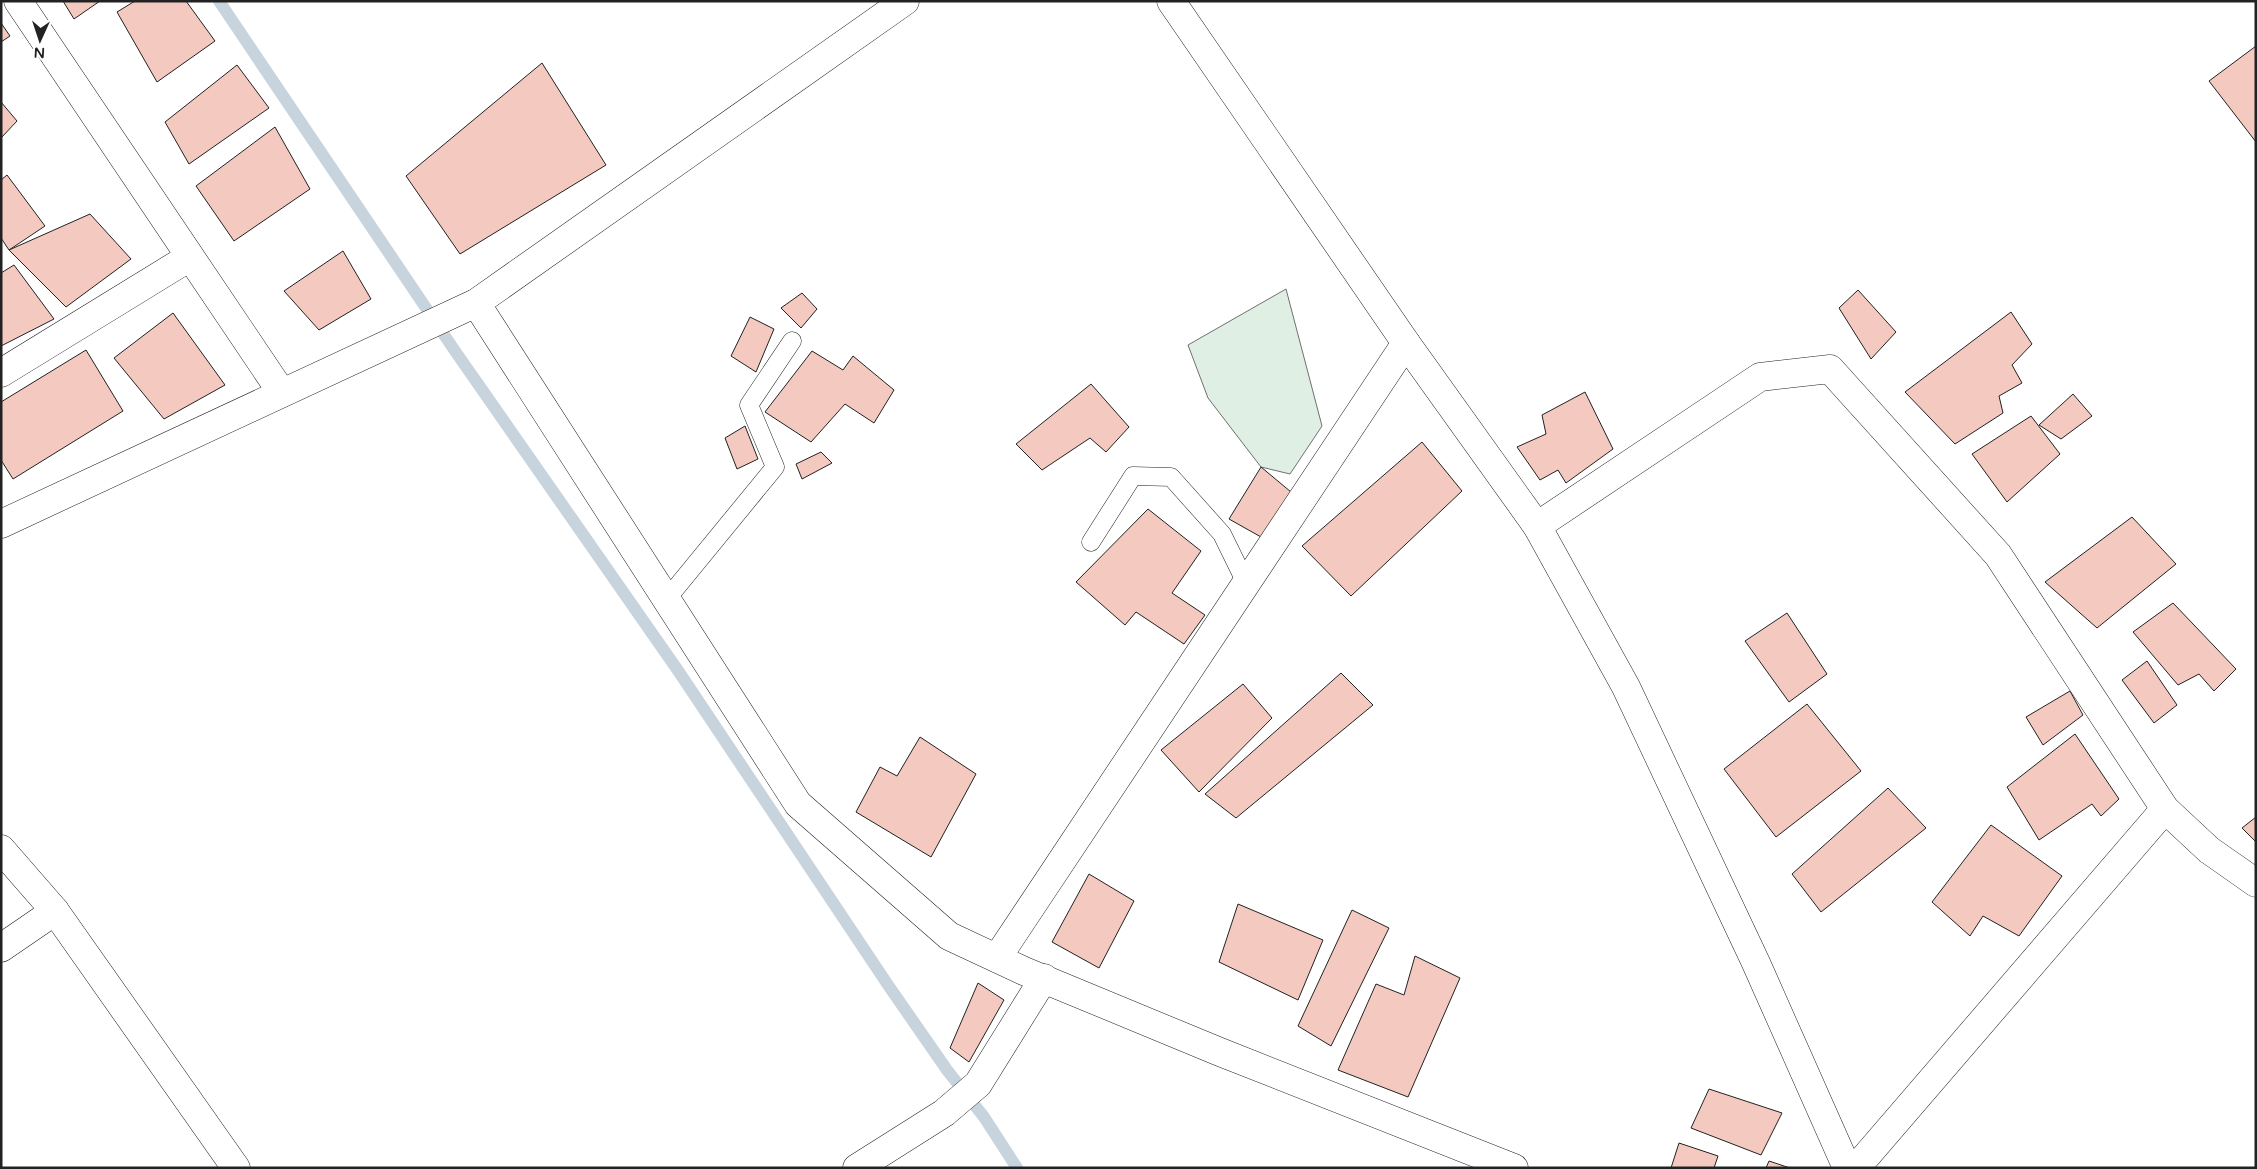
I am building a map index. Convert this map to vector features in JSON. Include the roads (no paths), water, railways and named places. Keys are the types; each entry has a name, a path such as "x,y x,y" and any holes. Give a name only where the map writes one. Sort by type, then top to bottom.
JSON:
{"street":[{"path":"18,1 282,393"},
{"path":"1,524 476,303 905,1"},
{"path":"1171,1 1406,343 1537,526 1626,687 1756,963 1847,1168"},
{"path":"1,373 190,257"},
{"path":"476,303 798,804 949,936 1220,1052 1514,1168"},
{"path":"997,958 1406,343"},
{"path":"1537,526 1760,377 1830,369 1998,555 2165,809 2209,850 2256,883"},
{"path":"1856,1168 2165,809"},
{"path":"1,849 55,911 236,1168"},
{"path":"1,948 55,911"},
{"path":"857,1168 944,1113 978,1084 1044,978"}],"lane":[{"path":"666,600 775,466 749,405 792,341"},
{"path":"1091,542 1132,476 1170,476 1222,534 1246,583"}],"waterway":[{"path":"219,1 455,351 679,672 888,985 947,1070 984,1117 1017,1168"}]}
